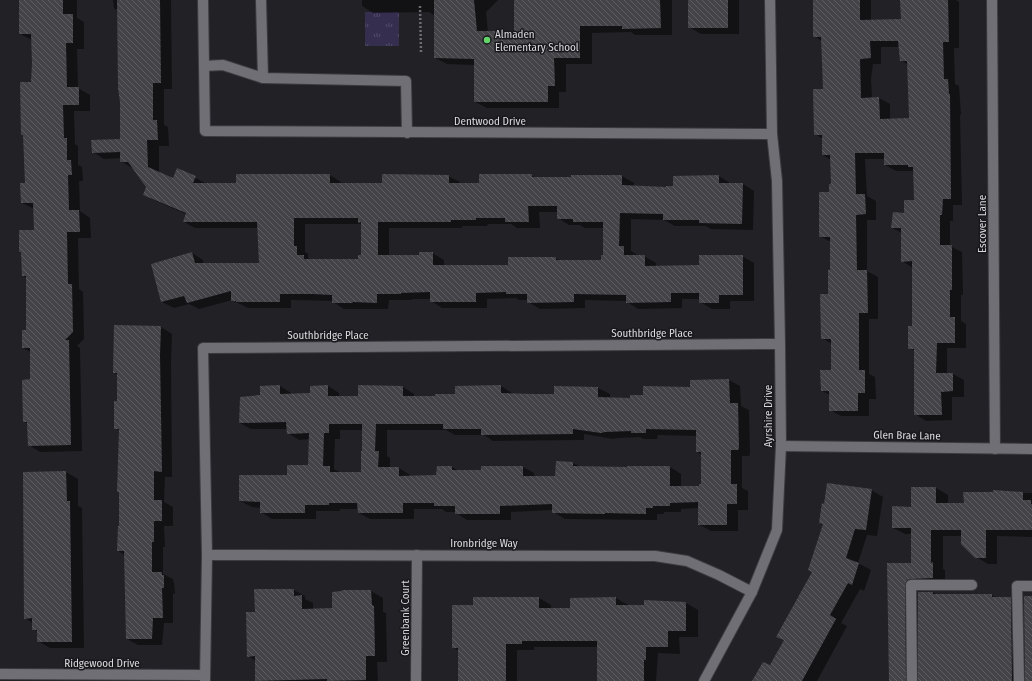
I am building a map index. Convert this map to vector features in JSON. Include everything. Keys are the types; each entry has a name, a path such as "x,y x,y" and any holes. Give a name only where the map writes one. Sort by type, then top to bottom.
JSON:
{"street":[{"name":"Dentwood Drive","path":"203,0 205,131 772,134"},
{"path":"261,0 263,78"},
{"path":"770,0 772,134"},
{"name":"Escover Lane","path":"992,0 995,448"},
{"path":"204,66 223,65 263,78 406,81 407,133"},
{"name":"Ayrshire Drive","path":"704,681 752,592 777,530 781,446 780,344 777,181 772,134"},
{"name":"Southbridge Place","path":"204,678 207,555 203,348 780,344"},
{"name":"Glen Brae Lane","path":"781,446 1032,449"},
{"name":"Ironbridge Way","path":"207,555 655,556 687,561 720,574 752,592"},
{"name":"Greenbank Court","path":"416,681 417,555"},
{"path":"912,681 911,585 972,585"},
{"path":"1019,681 1017,586 1032,586"},
{"name":"Ridgewood Drive","path":"0,674 28,678 204,678"}],"path":[{"path":"420,6 421,52"}],"green space":[{"path":"365,12 399,12 399,46 365,46"}],"building":[{"path":"19,0 63,0 63,14 73,14 73,43 66,43 67,87 79,87 79,105 63,105 64,138 67,138 67,160 71,160 72,175 68,175 69,210 79,210 80,232 67,232 68,284 72,284 73,332 65,340 69,340 71,445 28,446 27,422 23,422 22,380 30,379 30,348 22,348 22,330 26,330 26,276 22,276 21,252 19,252 19,230 34,230 33,203 21,203 20,183 25,183 23,135 21,135 20,82 31,82 32,63 31,34 19,34"},
{"path":"117,0 160,0 161,83 153,83 153,120 157,120 158,140 147,140 148,167 173,178 177,168 196,176 193,183 236,183 236,174 330,174 330,183 382,183 382,174 449,175 449,183 479,183 479,174 532,174 532,177 622,175 622,185 666,187 673,186 673,176 719,175 719,183 743,183 742,224 699,223 699,220 663,220 663,214 620,213 619,246 624,246 624,255 645,255 645,266 699,265 699,255 743,255 743,295 719,295 719,303 699,303 699,293 671,293 671,302 626,303 626,295 574,294 574,302 527,303 527,294 506,294 506,292 476,293 476,302 430,302 430,292 377,294 377,303 332,303 332,295 312,294 280,294 280,302 236,302 231,301 231,291 187,303 184,296 161,302 151,264 192,252 195,263 259,263 257,222 183,222 186,213 143,195 146,187 128,162 120,162 120,152 92,153 91,140 120,139 120,102 118,88","holes":["528,206 557,206 557,219 573,219 573,222 603,222 603,255 601,255 601,260 556,260 556,257 508,257 508,265 433,265 433,252 419,252 419,255 378,255 378,222 451,222 451,220 476,220 476,218 505,218 505,222 529,222","294,218 358,218 358,223 361,222 361,255 358,255 358,259 304,259 304,255 297,255 297,246 294,246"]},
{"path":"434,0 474,0 477,31 514,31 514,0 660,0 661,28 622,29 622,26 580,26 580,58 554,58 555,86 548,86 548,102 474,102 474,59 434,58"},
{"path":"688,0 728,0 728,28 688,28"},
{"path":"813,0 860,0 860,20 901,19 900,0 948,0 949,42 943,42 944,79 948,79 950,94 951,199 943,199 942,215 940,215 940,245 952,245 952,290 950,290 950,317 955,317 955,343 937,343 936,373 953,373 953,391 941,392 942,415 914,415 914,349 908,349 908,326 912,326 912,261 901,262 901,228 891,228 893,212 904,213 904,200 914,200 913,167 908,167 908,165 884,165 884,153 855,153 856,194 865,194 866,214 856,215 857,270 867,270 868,313 859,313 859,370 865,370 865,393 858,393 858,411 829,411 829,391 821,391 820,370 831,370 831,339 821,339 820,294 828,294 830,237 819,237 819,192 829,192 829,184 831,184 830,155 822,155 822,135 814,135 813,89 823,89 821,37 813,37","holes":["870,41 898,41 900,61 907,61 909,118 880,119 879,97 861,98 860,60 871,58"]},
{"path":"114,325 161,326 162,472 154,471 154,500 162,500 162,521 154,521 152,572 162,572 162,575 164,575 164,588 162,588 163,618 153,618 152,639 126,639 124,551 117,551 119,526 119,492 117,492 119,429 114,429 114,401 117,401 117,373 113,373"},
{"path":"729,379 730,403 738,403 739,448 738,450 731,450 731,484 737,484 737,504 727,504 727,525 698,525 698,502 670,503 670,506 653,506 653,508 646,508 646,514 552,513 552,504 500,506 500,514 455,514 455,506 434,506 434,503 403,503 403,513 358,513 357,503 329,503 329,505 305,505 305,513 260,513 260,502 239,501 239,475 287,475 287,465 308,465 309,433 287,434 286,422 239,423 240,397 260,395 260,386 280,385 280,394 310,393 310,386 328,385 328,396 358,396 358,385 403,386 403,396 435,396 435,394 455,394 455,386 501,385 501,393 534,394 554,394 554,386 598,387 598,397 630,398 630,395 643,395 643,386 690,387 690,380","holes":["329,424 362,424 361,472 330,472 330,466 323,466 324,433 329,433","376,424 443,424 443,429 481,429 481,435 573,434 573,429 601,433 631,431 631,433 646,433 646,429 696,430 696,452 701,452 701,484 699,484 699,486 670,486 670,466 573,466 573,462 556,461 555,476 523,476 523,466 481,466 481,470 452,470 452,466 437,466 436,475 399,476 399,467 378,467 379,451 375,451"]},
{"path":"66,471 67,501 70,501 72,642 37,642 37,630 32,630 32,618 24,619 23,472"},
{"path":"827,483 872,489 866,530 855,529 846,558 859,563 852,585 848,583 830,615 836,619 802,681 752,681 763,662 770,665 784,640 776,637 812,572 808,570 823,524 819,523"},
{"path":"911,487 936,487 936,503 964,503 963,492 993,492 993,490 1023,492 1023,500 1031,500 1032,504 1032,530 986,530 986,558 975,558 961,544 961,530 931,530 931,563 933,562 933,578 907,580 905,585 906,681 889,681 887,563 911,563 911,528 892,528 892,506 911,507"},
{"path":"254,589 294,589 294,596 302,595 302,609 332,608 332,592 342,590 371,590 372,605 374,606 375,656 366,656 366,680 327,681 327,679 255,681 255,656 247,657 246,612 255,612"},
{"path":"918,592 933,592 933,594 992,594 992,597 1011,597 1012,681 918,681"},
{"path":"1024,596 1032,596 1032,681 1025,681"},
{"path":"473,597 539,597 539,608 570,608 570,598 616,597 616,605 644,605 644,600 686,602 686,631 668,631 668,647 646,647 646,660 644,660 644,681 597,681 597,641 522,641 522,644 506,644 506,681 458,681 458,648 452,648 452,605 473,605"}],"place":[{"name":"Almaden Elementary School","path":"487,40"}]}
